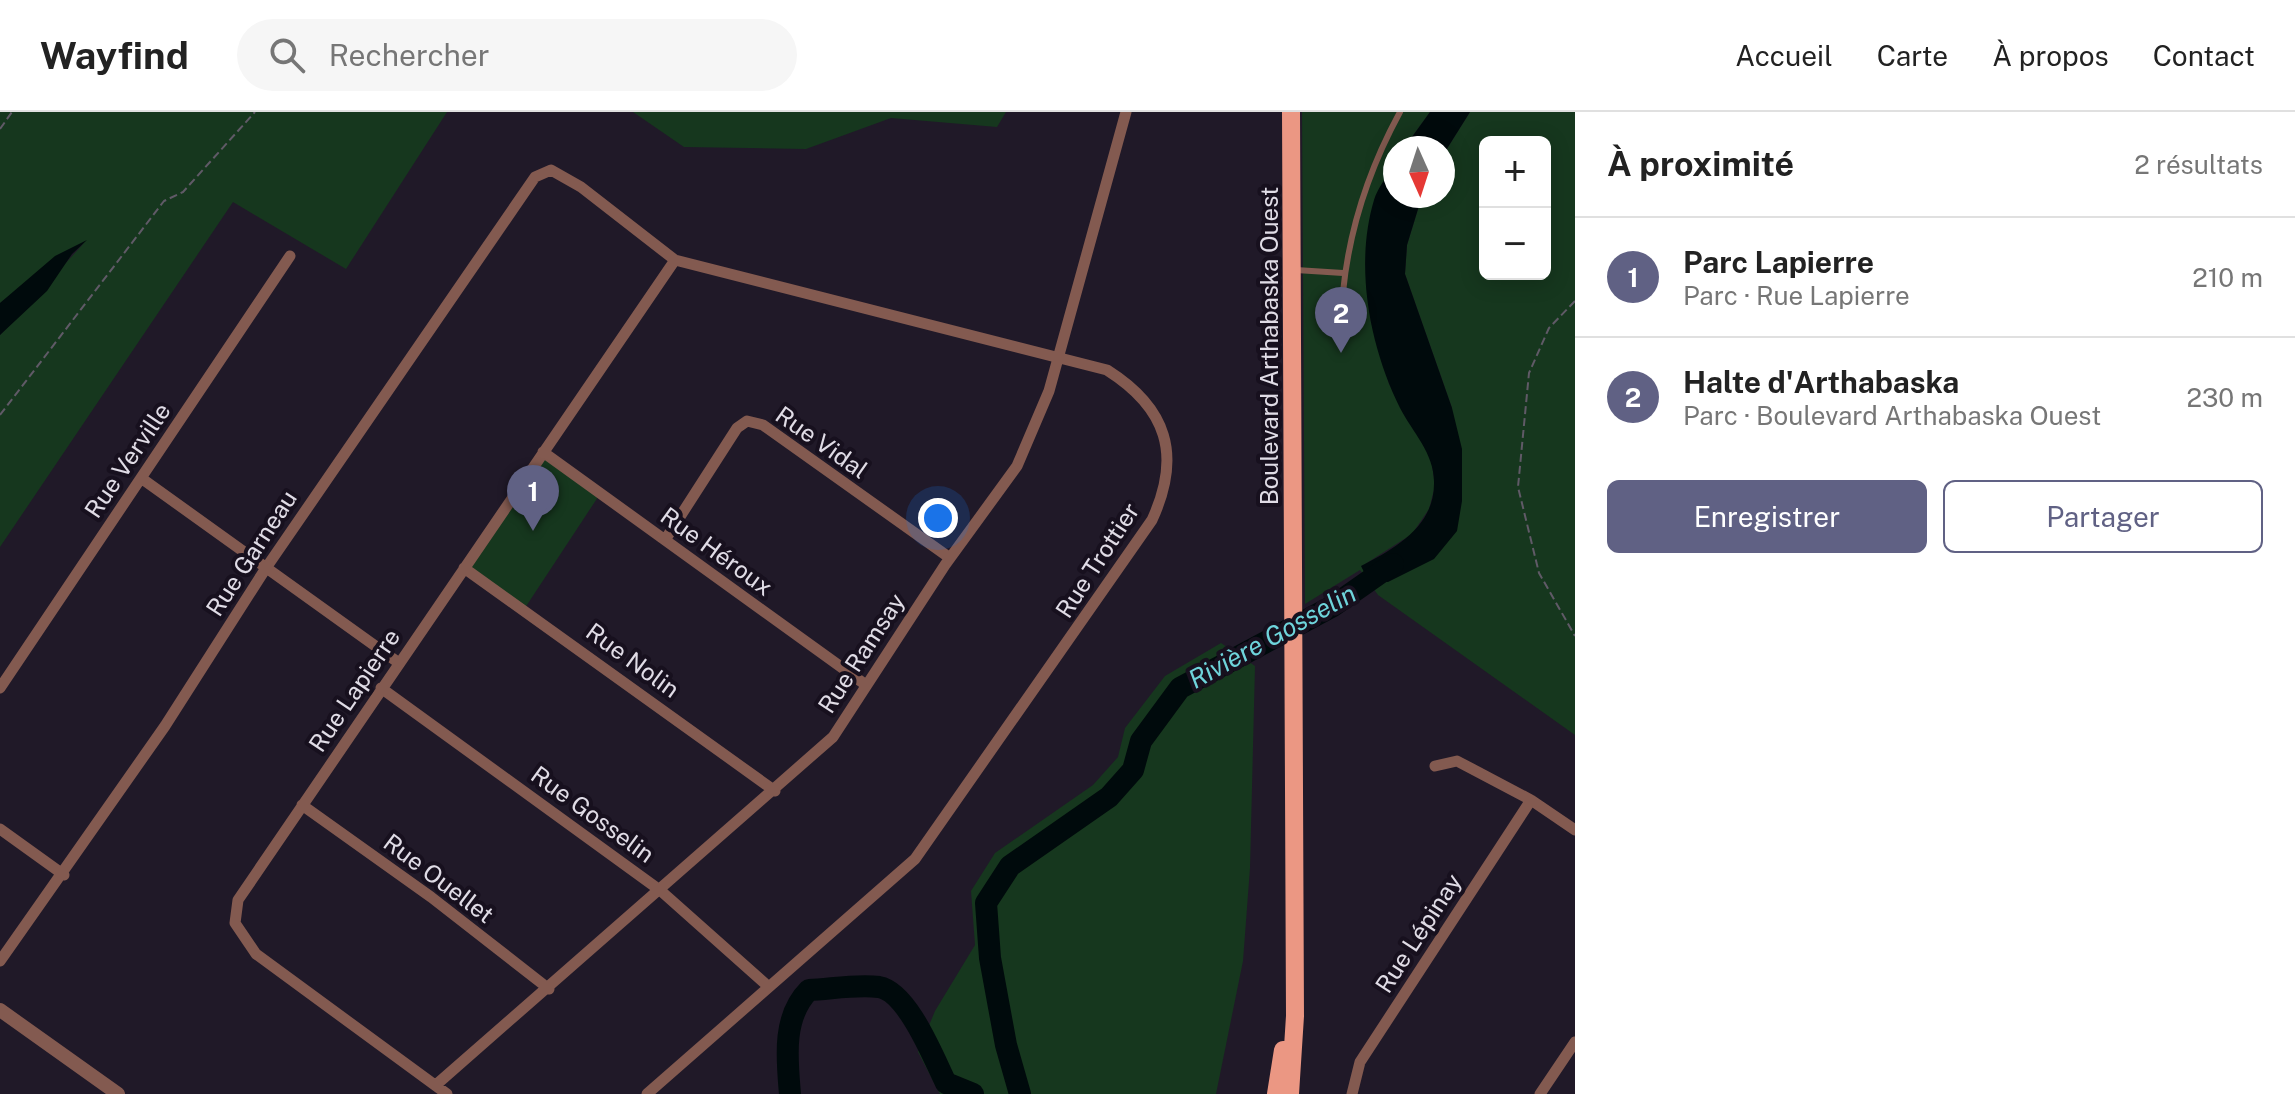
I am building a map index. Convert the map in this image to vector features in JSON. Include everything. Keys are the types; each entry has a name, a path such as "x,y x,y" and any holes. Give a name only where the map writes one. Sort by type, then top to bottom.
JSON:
{"main road":[{"name":"Boulevard Arthabaska Ouest","path":"1291,112 1295,663 1293,960"},
{"path":"1276,1094 1293,960"},
{"path":"1290,1094 1295,1016 1293,960"}],"street":[{"name":"Rue Ramsay","path":"437,1084 661,891 833,737 950,558 1017,466 1040,417 1060,356 1083,259 1126,112"},
{"name":"Rue Trottier","path":"542,173 561,173 675,260 1060,356 1122,378 1147,404 1168,449 1168,481 1157,509 1035,692 915,859 647,1094"},
{"name":"Rue Garneau","path":"0,961 64,875 165,726 266,568 535,177 542,173"},
{"name":"Rue Verville","path":"0,688 290,256"},
{"name":"Rue Lapierre","path":"447,1094 256,954 239,934 235,923 238,900 675,260"},
{"name":"Rue Vidal","path":"665,540 737,428 747,421 763,425 950,558"},
{"name":"Rue Héroux","path":"543,452 866,685"},
{"path":"141,478 399,663"},
{"name":"Rue Nolin","path":"464,568 775,791"},
{"name":"Rue Gosselin","path":"381,688 661,891 769,987"},
{"path":"1435,766 1444,761 1457,761 1531,800 1575,830"},
{"name":"Rue Lépinay","path":"1352,1094 1360,1062 1531,800"},
{"name":"Rue Ouellet","path":"302,805 431,897 549,989"},
{"path":"0,829 64,875"},
{"path":"0,1010 118,1094"},
{"path":"1540,1094 1575,1042"}],"lane":[{"path":"1341,329 1343,273 1365,190 1400,112"},
{"path":"1292,270 1343,273"}],"path":[{"path":"0,129 12,112"},
{"path":"0,415 164,201 183,192 255,112"},
{"path":"1575,301 1549,328 1529,373 1518,487 1539,573 1575,636"}],"green space":[{"path":"0,112 447,112 346,269 233,202 0,547 0,335 84,243 0,303"},
{"path":"633,112 1006,112 997,127 891,118 806,149 684,147"},
{"path":"1302,112 1430,112 1413,136 1383,136 1383,183 1375,197 1366,283 1371,322 1389,384 1431,458 1435,486 1429,509 1412,534 1362,566 1434,558 1452,408 1405,274 1407,245 1418,208 1455,208 1455,136 1470,112 1575,112 1575,735 1378,595 1360,570 1305,604"},
{"path":"543,452 600,494 523,611 464,568"},
{"path":"1221,643 1255,666 1250,868 1243,961 1216,1094 940,1094 918,1052 935,1011 975,945 971,891 995,853 1093,785 1118,757 1125,728 1165,676"}],"shaded area":[{"path":"1430,112 1470,112 1455,136 1413,136"},
{"path":"1383,183 1383,208 1418,208 1407,245 1405,274 1452,408 1462,449 1462,501 1457,531 1434,559 1388,582 1368,580 1361,566 1399,544 1420,524 1432,499 1434,484 1427,453 1389,384 1368,306 1365,252 1368,226"},
{"path":"87,240 72,254 47,291 0,335 0,303 55,256"}],"waterway":[{"name":"Rivière Gosselin","path":"1020,1094 1006,1045 990,958 986,903 1010,866 1109,797 1133,770 1141,741 1180,688 1333,606 1393,564"},
{"name":"Rivière Gosselin","path":"790,1094 788,1039 800,1001 809,990 862,986 879,987 900,1001 919,1028 946,1083 973,1094"}],"place":[{"name":"Halte d'Arthabaska","path":"1341,353"},
{"name":"Parc Lapierre","path":"533,531"}]}
